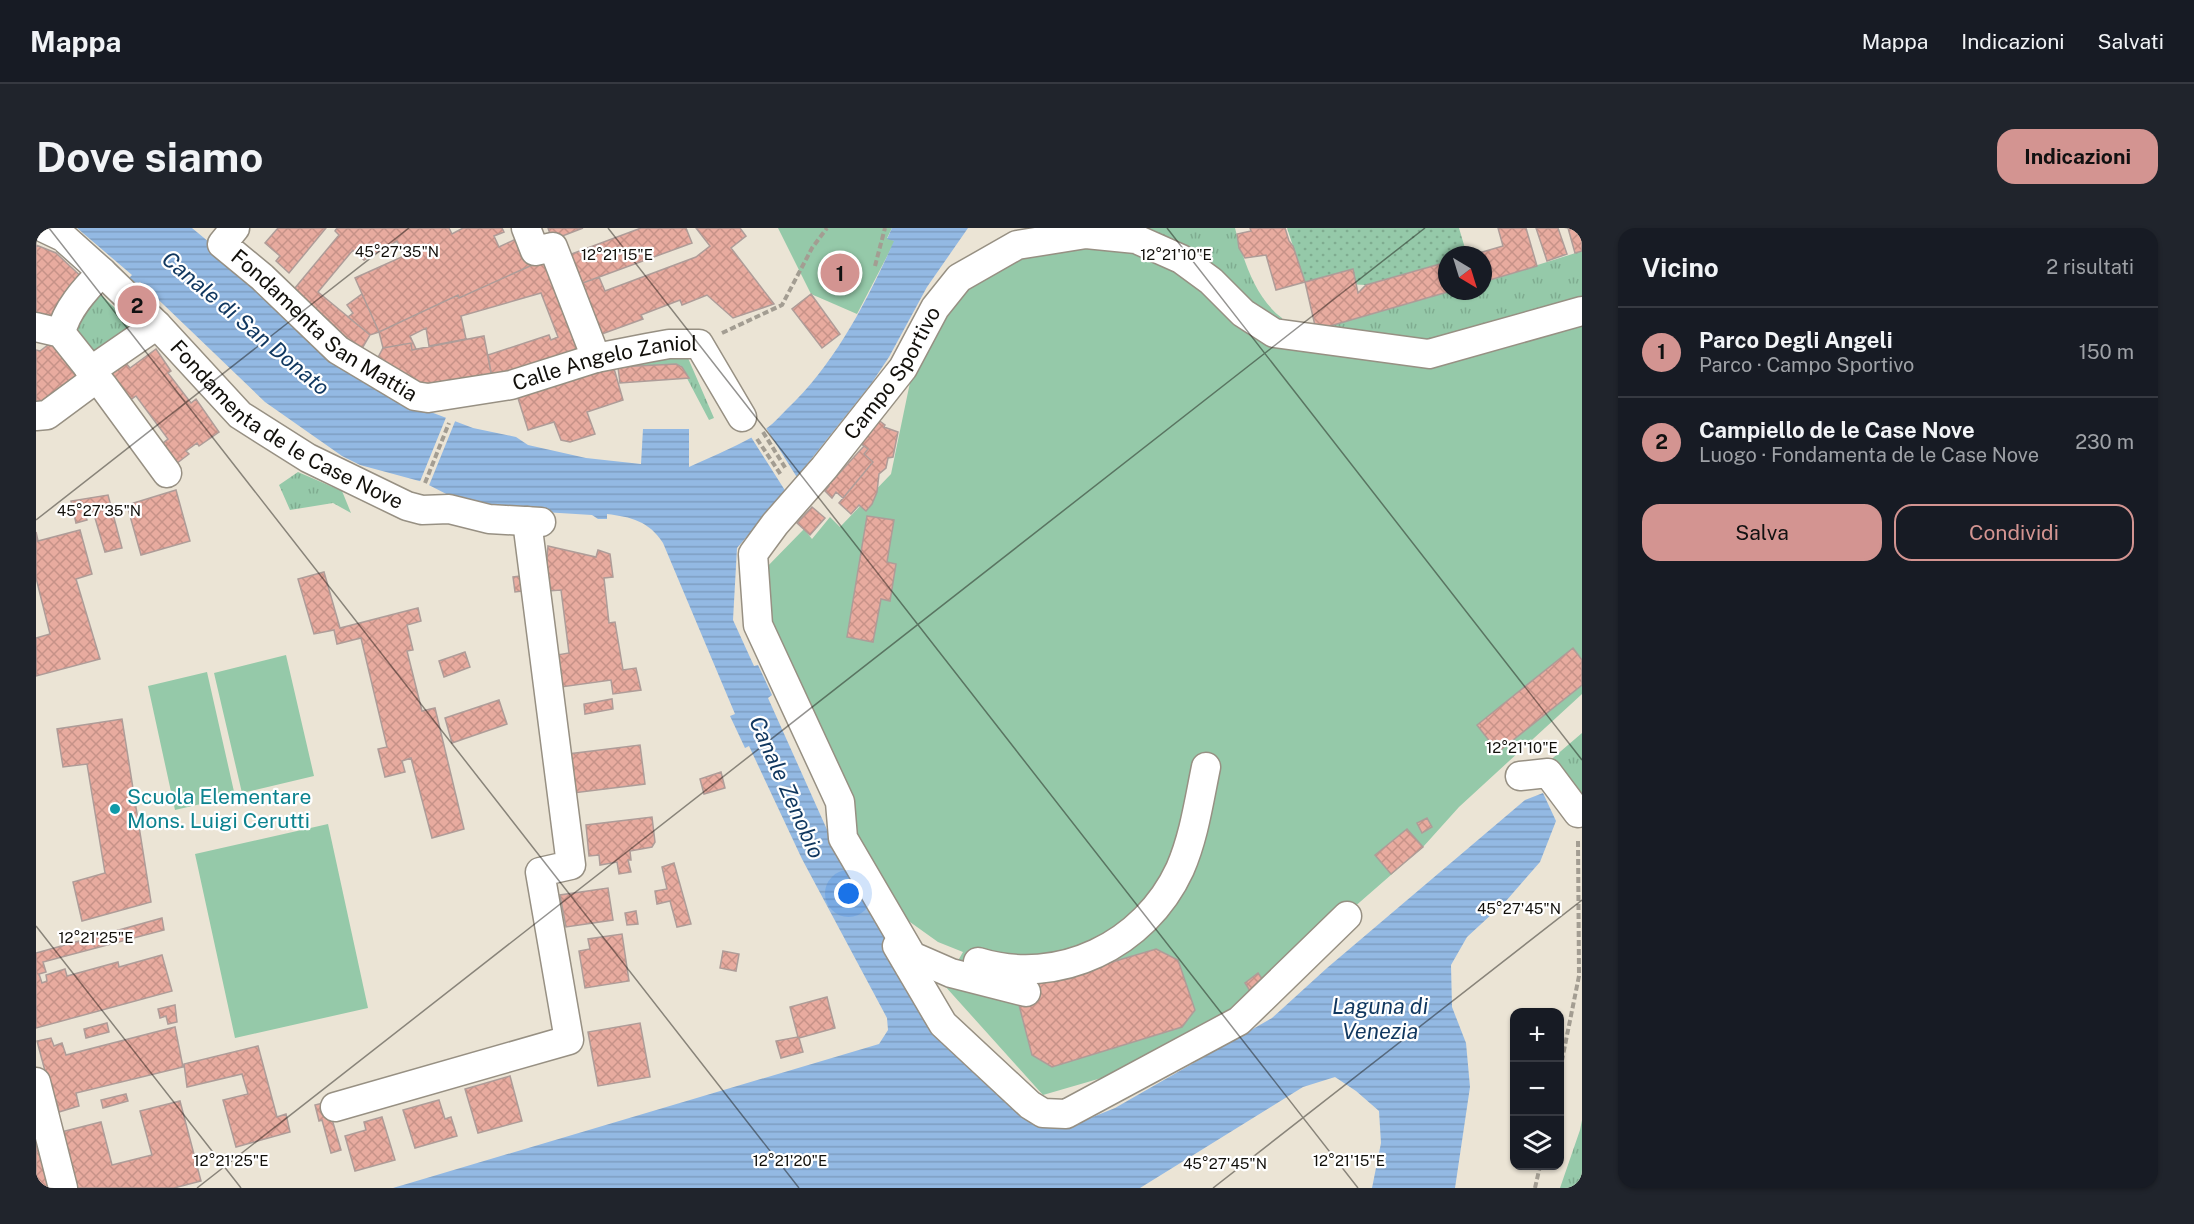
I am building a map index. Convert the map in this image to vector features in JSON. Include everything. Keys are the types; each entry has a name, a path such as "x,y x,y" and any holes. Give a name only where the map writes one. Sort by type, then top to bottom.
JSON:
{"street":[{"name":"Fondamenta de le Case Nove","path":"44,228 63,237 102,272 157,325 240,415 308,458 388,498 418,498 449,509 534,522 571,865 540,872 568,1040 335,1107"},
{"path":"526,228 535,251 553,247 597,358"},
{"name":"Campo Sportivo","path":"1026,992 951,973 912,956 843,838 840,802 758,625 753,554 775,524 794,486 903,368 935,308 959,278 1017,245 1086,234 1136,239 1181,259 1211,281 1243,313 1274,333 1429,354 1582,311"},
{"name":"Fondamenta San Mattia","path":"229,236 270,285 338,350 415,396 429,398"},
{"path":"102,272 90,284 64,320 48,330 93,374 167,473"},
{"path":"36,416 46,415 93,374 99,365 157,325"},
{"name":"Calle Angelo Zaniol","path":"429,398 460,397 511,385 597,358 669,344 699,344 753,427"},
{"path":"775,524 769,518 742,550 738,621 755,658 761,663 775,697 775,703 837,842 943,1024 1030,1105 1043,1113 1066,1114 1239,1021 1347,916"},
{"path":"896,928 960,957 1002,969 1062,965 1120,942 1151,912 1179,871 1188,850 1206,767"},
{"path":"1520,776 1548,773 1578,813"},
{"path":"36,1082 63,1188"}],"path":[{"path":"699,344 782,305 812,248 827,228"},
{"path":"875,266 885,228"},
{"path":"418,498 460,397"},
{"path":"753,427 779,458 794,486"},
{"path":"753,427 772,463 794,486"},
{"path":"772,463 779,458"},
{"path":"1562,1062 1579,976 1578,813"},
{"path":"1535,1188 1539,1170"}],"green space":[{"path":"778,228 892,228 887,238 895,241 857,314 811,294"},
{"path":"1138,228 1235,228 1251,277 1264,300 1282,318 1284,328"},
{"path":"1287,228 1459,228 1464,246 1438,246 1438,265 1366,285 1305,282"},
{"path":"1055,245 1148,250 1231,311 1441,359 1582,319 1582,694 1459,807 1423,847 1212,1031 1167,1059 1043,1095 944,985 963,952 938,942 910,922 884,890 850,831 768,622 761,573 804,529 812,539 830,517 840,527 891,474 913,368 941,313 982,275"},
{"path":"1582,251 1582,306 1426,345 1316,330 1438,295 1438,300 1492,300 1492,279"},
{"path":"93,287 140,332 98,362 67,322"},
{"path":"670,352 688,358 714,418 709,420 680,365 618,367"},
{"path":"298,472 342,491 351,513 333,503 290,510 279,485"},
{"path":"286,655 314,776 242,793 214,673"},
{"path":"207,672 235,796 175,810 148,686"},
{"path":"1582,733 1582,805 1547,763"},
{"path":"328,824 368,1008 235,1038 195,854"},
{"path":"1582,1120 1582,1188 1560,1188 1580,1130"}],"water":[{"path":"77,228 192,228 250,276 428,411 473,428 516,437 528,445 586,458 641,464 643,429 689,429 689,467 758,434 777,419 804,391 835,352 861,309 894,241 887,239 892,228 968,228 927,287 889,357 871,384 737,548 733,620 754,666 758,665 772,695 768,698 833,843 933,1016 1054,1127 1063,1129 1115,1108 1272,1018 1327,968 1525,800 1543,793 1556,821 1540,862 1506,901 1467,937 1451,965 1452,1007 1466,1043 1470,1087 1455,1188 1372,1188 1381,1143 1379,1111 1335,1077 1303,1087 1140,1188 393,1188 879,1044 888,1030 887,1018 802,859 749,746 745,748 730,716 735,714 663,543 652,530 639,521 616,515 607,514 607,519 598,519 592,515 527,511 456,499 423,482 360,465 342,456 265,402 140,282 137,284 129,278 132,275"}],"pier":[{"path":"447,415 456,419 428,488 419,484"},
{"path":"766,428 798,479 786,492 751,437"}],"building":[{"path":"278,228 326,228 289,273 276,261 280,256 265,243"},
{"path":"337,228 449,228 452,234 463,228 502,228 504,232 494,236 499,247 518,238 530,266 459,298 458,295 379,332 355,278 404,256 397,241 364,260 353,250 318,292 370,335 357,357 290,294 339,235 335,231"},
{"path":"548,228 583,228 552,240"},
{"path":"641,228 686,228 692,243 580,284 569,255"},
{"path":"696,228 740,228 746,236 731,248 774,304 733,318 707,295 682,305 680,300 641,315 643,319 599,335 580,284 599,277 605,291 696,257 710,246"},
{"path":"1250,228 1285,228 1305,282 1276,290 1266,255 1245,258 1239,248 1237,234 1251,231"},
{"path":"1498,228 1526,228 1537,266 1492,279 1492,249 1503,246"},
{"path":"1536,228 1558,228 1567,254 1547,261"},
{"path":"1568,228 1582,228 1582,251 1575,253"},
{"path":"36,245 56,253 87,282 58,322 36,316"},
{"path":"548,256 582,349 492,378 488,355 549,335 551,340 558,337 541,293 461,316 466,339 429,346 426,328 410,336 416,349 412,350 411,343 383,348 379,332 458,295 459,298"},
{"path":"1438,265 1438,295 1316,330 1305,282 1353,269 1358,293 1366,285"},
{"path":"362,294 379,332 370,335 348,317 353,313 347,305"},
{"path":"811,294 840,334 822,348 792,309"},
{"path":"484,336 492,378 418,392 373,367 383,348 411,343 412,350"},
{"path":"53,341 80,378 36,406 36,350 40,351"},
{"path":"156,349 171,371 168,373 191,403 196,399 219,432 199,446 197,443 186,451 189,454 172,467 158,447 168,439 136,396 126,403 102,371 121,357 130,368"},
{"path":"676,364 682,367 689,378 620,383 618,367"},
{"path":"613,365 623,400 587,412 595,434 570,442 561,440 554,422 528,430 517,395"},
{"path":"877,419 885,425 884,427 898,432 893,457 888,458 886,468 879,474 877,492 872,504 866,511 859,505 851,514 839,503 873,462 864,454 868,449 860,443"},
{"path":"864,446 868,449 864,454 873,462 843,498 836,492 832,498 825,491 829,486 823,480 828,474 834,479"},
{"path":"176,490 190,541 141,555 127,505"},
{"path":"108,495 122,548 105,552 93,511 85,513 87,520 76,523 71,501"},
{"path":"812,507 825,518 810,535 797,523"},
{"path":"867,516 894,520 887,562 896,564 890,601 881,599 873,642 847,637"},
{"path":"80,530 92,574 76,579 100,659 36,676 36,638 50,634 36,578 36,532 38,541"},
{"path":"548,546 596,557 598,550 610,554 613,577 604,578 609,623 615,622 623,670 636,668 641,690 613,694 611,680 561,687 557,655 569,653 561,590 548,591 546,569"},
{"path":"324,572 340,628 418,608 421,621 407,625 413,650 407,651 422,711 435,708 464,829 432,838 411,758 402,761 405,772 385,777 378,749 387,747 361,638 337,644 334,630 314,634 298,579"},
{"path":"528,575 530,590 515,592 513,577"},
{"path":"1573,648 1582,660 1582,685 1498,752 1477,725"},
{"path":"465,652 470,667 444,677 439,661"},
{"path":"612,699 613,709 585,714 584,704"},
{"path":"499,700 507,724 452,743 445,718"},
{"name":"Scuola Elementare Mons. Luigi Cerutti","path":"122,719 151,902 82,921 73,882 105,873 87,764 63,767 57,729"},
{"path":"640,745 645,784 573,793 568,754"},
{"path":"721,772 725,788 704,794 700,779"},
{"path":"652,817 655,842 652,847 630,851 631,860 628,860 631,872 619,874 617,862 600,865 599,855 589,856 586,825"},
{"path":"1427,818 1432,827 1422,833 1417,823"},
{"path":"1407,829 1423,847 1391,874 1375,855"},
{"path":"674,863 691,924 677,927 670,901 657,904 655,891 667,889 662,867"},
{"path":"608,888 613,920 566,927 560,895"},
{"path":"636,911 638,924 627,925 625,913"},
{"path":"162,918 164,930 43,962 46,972 39,974 42,983 47,981 46,975 65,969 67,976 118,962 119,967 162,955 172,991 36,1028 36,953"},
{"path":"622,934 629,981 585,988 579,951 590,949 588,939"},
{"path":"1156,949 1178,960 1195,1010 1182,1027 1052,1067 1032,1055 1019,1005 1028,987"},
{"path":"723,951 739,954 736,971 720,968"},
{"path":"1258,973 1269,989 1255,999 1245,983"},
{"path":"827,997 835,1028 799,1038 803,1052 781,1058 776,1041 798,1037 790,1007"},
{"path":"175,1005 177,1022 168,1024 166,1016 160,1018 158,1009"},
{"path":"107,1023 109,1032 86,1038 84,1029"},
{"path":"640,1023 650,1077 598,1086 588,1032"},
{"path":"175,1027 183,1067 76,1093 79,1106 59,1112 56,1100 53,1101 37,1041 51,1038 54,1046 62,1043 66,1055"},
{"path":"258,1046 277,1117 286,1114 290,1132 236,1147 223,1100 248,1094 242,1074 187,1087 184,1064"},
{"path":"510,1076 522,1121 478,1133 465,1089"},
{"path":"126,1094 128,1101 103,1108 101,1100"},
{"path":"439,1100 445,1119 451,1117 457,1136 415,1148 403,1110"},
{"path":"180,1101 201,1181 174,1188 76,1188 61,1132 101,1122 112,1165 152,1155 140,1111"},
{"path":"327,1102 341,1150 331,1153 322,1120 319,1121 315,1105"},
{"path":"382,1117 395,1160 355,1171 345,1136 366,1130 364,1122"},
{"path":"36,1129 52,1188 36,1188"}],"place":[{"name":"Parco Degli Angeli","path":"840,273"},
{"name":"Campiello de le Case Nove","path":"137,305"},
{"name":"Scuola Elementare Mons. Luigi Cerutti","path":"115,809"}],"water label":[{"name":"Canale di San Donato","path":"246,323"},
{"name":"Canale Zenobio","path":"787,787"},
{"name":"Laguna di Venezia","path":"1380,1018"}]}
